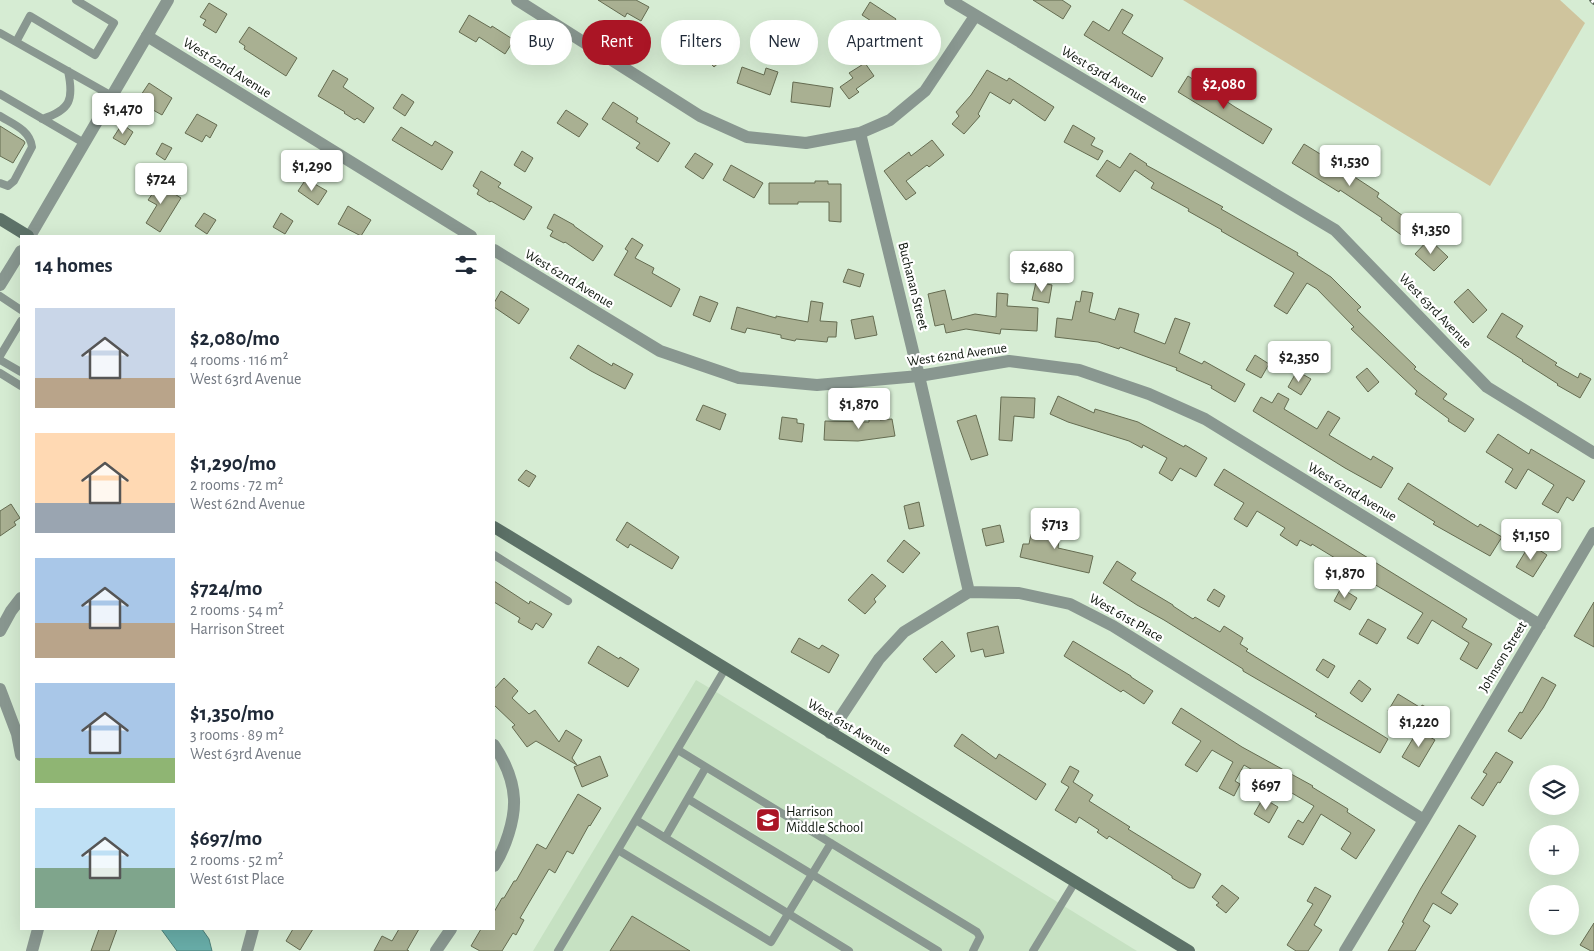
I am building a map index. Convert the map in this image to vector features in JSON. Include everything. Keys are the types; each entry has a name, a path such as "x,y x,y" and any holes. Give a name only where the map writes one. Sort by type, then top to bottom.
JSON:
{"main road":[{"path":"0,219 27,235"},
{"name":"West 61st Avenue","path":"495,528 1189,951"}],"street":[{"path":"30,235 168,0"},
{"path":"517,0 700,116 747,137 806,143 860,133 890,120 925,91 975,16"},
{"name":"West 63rd Avenue","path":"950,0 1335,230 1487,387 1594,453"},
{"name":"West 62nd Avenue","path":"147,36 469,235"},
{"name":"Buchanan Street","path":"860,133 969,592"},
{"name":"West 62nd Avenue","path":"495,251 660,351 739,378 817,385 919,376 1009,361 1079,370 1149,394 1205,420 1540,625"},
{"path":"0,285 20,253"},
{"name":"Johnson Street","path":"1345,951 1594,532"},
{"path":"830,733 879,659 904,632 969,592"},
{"name":"West 61st Place","path":"969,592 1019,593 1070,604 1114,626 1424,820"},
{"path":"0,631 20,599"},
{"path":"0,689 17,734 20,750"},
{"path":"495,747 510,776 514,800 511,822 504,846 495,864"},
{"path":"32,951 38,930"},
{"path":"247,951 253,930"},
{"path":"436,951 450,930"}],"lane":[{"path":"16,42 30,16 95,55 114,23 76,0"},
{"path":"0,33 112,96"},
{"path":"42,119 60,112 70,100 71,84 68,71"},
{"path":"0,94 84,143"},
{"path":"0,116 25,131 31,140 32,147 14,181 8,186 0,183"},
{"path":"0,296 20,309"},
{"path":"20,324 16,334 0,358 20,371"},
{"path":"0,373 20,385"},
{"path":"495,556 568,601"},
{"path":"558,951 726,669"},
{"path":"678,750 977,932 980,937 973,951"},
{"path":"665,838 706,768"},
{"path":"688,799 938,951"},
{"path":"636,820 849,951"},
{"path":"618,850 771,942 831,843"},
{"path":"1033,951 1075,882"}],"shaded area":[{"path":"1183,0 1560,0 1585,23 1490,186"},
{"name":"Harrison Middle School","path":"696,680 713,690 1137,951 533,951"}],"water":[{"path":"162,930 203,930 209,939 212,951 177,951"}],"building":[{"path":"598,0 636,0 649,7 642,20 627,13 625,17"},
{"path":"1033,0 1062,0 1071,6 1063,19"},
{"path":"870,2 896,19 870,20 862,15"},
{"path":"209,3 227,14 216,33 203,25 206,20 200,17"},
{"path":"1122,9 1133,15 1122,33 1163,58 1152,77 1084,35 1093,21 1109,31"},
{"path":"469,15 510,37 510,46 505,54 479,37 476,42 459,32"},
{"path":"249,27 297,58 286,76 244,49 245,46 239,42"},
{"path":"862,65 866,65 874,76 856,89 859,92 849,99 840,87 853,78 849,73"},
{"path":"742,67 764,75 766,68 778,72 770,95 737,83"},
{"path":"333,70 348,79 343,87 374,108 364,123 357,118 355,120 318,96"},
{"path":"987,70 1007,81 1009,78 1054,107 1045,121 1013,99 1010,104 990,92 978,114 980,116 964,134 952,124 959,116 956,112 971,95"},
{"path":"1188,76 1272,129 1263,144 1178,92"},
{"path":"793,82 833,88 830,107 791,102"},
{"path":"149,83 172,98 162,115 137,101"},
{"path":"402,94 414,102 405,116 393,108"},
{"path":"613,102 638,118 636,122 670,143 658,162 636,148 640,143 602,119"},
{"path":"566,110 588,124 579,137 557,123"},
{"path":"197,114 217,125 210,138 206,135 202,142 185,133"},
{"path":"122,124 133,132 125,145 113,138"},
{"path":"1073,125 1095,138 1091,145 1103,151 1098,160 1064,142"},
{"path":"0,126 25,143 13,163 0,156"},
{"path":"401,127 432,146 435,141 453,152 442,170 392,140"},
{"path":"932,140 944,155 906,181 916,193 906,200 884,171 909,152 911,156"},
{"path":"162,143 172,148 165,160 156,154"},
{"path":"1304,144 1379,193 1377,197 1414,224 1404,237 1381,220 1382,218 1340,190 1339,192 1292,163"},
{"path":"522,151 533,158 525,172 514,165"},
{"path":"695,153 713,164 703,179 685,167"},
{"path":"1130,153 1146,165 1223,207 1221,209 1298,253 1297,255 1331,277 1361,307 1357,310 1416,367 1414,369 1447,394 1443,399 1474,419 1465,432 1448,421 1449,419 1415,394 1417,391 1351,329 1354,327 1317,289 1307,283 1287,314 1274,306 1294,273 1151,188 1154,183 1135,170 1120,192 1096,176 1107,160 1120,168"},
{"path":"731,165 763,183 754,198 723,180"},
{"path":"481,171 501,183 498,187 532,207 524,220 477,194 479,190 473,186"},
{"path":"151,179 181,198 160,232 146,223 157,205 148,200 153,193 145,188"},
{"path":"306,179 327,191 318,205 298,191"},
{"path":"815,181 841,184 841,222 829,221 829,202 769,204 769,183 815,183"},
{"path":"348,206 371,220 362,235 338,224"},
{"path":"204,213 216,220 207,234 195,226"},
{"path":"281,213 293,221 285,234 273,227"},
{"path":"554,214 574,225 603,246 593,261 565,242 550,236 553,231 547,228"},
{"path":"632,238 643,245 635,258 654,268 652,273 680,289 671,307 614,275 628,251 625,249"},
{"path":"1429,239 1448,257 1434,271 1415,254"},
{"path":"848,269 864,274 860,287 843,282"},
{"path":"1036,282 1052,285 1049,303 1032,300"},
{"path":"1468,289 1487,310 1473,323 1454,302"},
{"path":"945,290 952,320 975,314 996,317 997,293 1008,294 1007,306 1038,308 1037,331 1001,329 1000,334 966,329 946,333 944,324 935,326 928,294"},
{"path":"501,291 529,309 519,324 495,308 495,301"},
{"path":"1082,291 1093,293 1089,312 1115,320 1119,308 1139,314 1134,332 1165,344 1175,318 1190,323 1179,353 1202,364 1204,361 1245,384 1235,402 1211,388 1212,386 1176,370 1177,368 1120,347 1119,349 1098,342 1055,337 1057,318 1072,320 1076,301 1080,302"},
{"path":"700,296 718,303 710,322 693,315"},
{"path":"811,301 823,303 820,321 837,322 836,337 828,337 827,342 796,339 795,341 781,338 781,335 747,328 745,333 731,329 737,307 776,318 776,316 808,322"},
{"path":"1502,313 1523,326 1516,337 1557,363 1555,365 1578,378 1580,373 1591,379 1580,398 1557,385 1487,337"},
{"path":"873,316 877,335 855,339 851,320"},
{"path":"578,345 612,366 613,363 633,374 625,389 570,358"},
{"path":"1255,355 1269,364 1261,378 1246,370"},
{"path":"1367,368 1379,382 1368,392 1356,377"},
{"path":"1297,371 1311,379 1301,395 1288,387"},
{"path":"1278,393 1289,399 1284,409 1317,429 1328,411 1340,418 1329,435 1371,460 1373,456 1393,468 1381,488 1253,411 1261,397 1272,403"},
{"path":"1058,396 1094,413 1095,409 1138,422 1207,458 1196,477 1180,468 1172,481 1159,473 1167,458 1143,445 1142,448 1129,441 1068,422 1050,414"},
{"path":"1001,397 1035,398 1034,418 1014,416 1012,441 999,440"},
{"path":"703,405 726,414 720,430 696,420"},
{"path":"976,415 988,455 971,460 957,421"},
{"path":"880,416 880,420 892,419 895,436 858,441 824,440 825,421 869,422 869,417"},
{"path":"782,417 797,419 797,423 804,424 802,442 779,439"},
{"path":"1498,434 1529,454 1531,449 1585,481 1573,501 1567,497 1558,513 1542,504 1554,485 1528,469 1516,489 1505,482 1513,469 1486,452"},
{"path":"1224,469 1467,619 1462,627 1492,644 1477,669 1460,659 1469,643 1432,620 1418,644 1407,638 1423,613 1357,574 1358,572 1312,544 1311,546 1300,540 1297,546 1280,535 1285,528 1257,511 1247,527 1234,519 1244,503 1214,485"},
{"path":"526,470 536,476 529,487 518,480"},
{"path":"1408,483 1478,527 1480,524 1502,537 1490,556 1433,524 1435,522 1398,499"},
{"path":"919,502 924,526 909,529 904,506"},
{"path":"11,504 20,518 14,522 16,525 0,536 0,511"},
{"path":"1048,517 1062,519 1058,548 1093,556 1089,573 1020,557 1023,544 1029,544 1031,534 1045,537"},
{"path":"627,522 679,557 672,569 630,544 628,548 616,540"},
{"path":"1000,525 1004,542 986,546 982,529"},
{"path":"904,540 920,553 903,573 887,561"},
{"path":"1530,544 1547,555 1533,577 1516,567"},
{"path":"1117,561 1136,573 1131,580 1193,619 1195,617 1220,632 1224,626 1243,638 1240,644 1248,649 1246,651 1388,739 1380,753 1315,716 1317,714 1243,671 1243,669 1103,583"},
{"path":"872,574 886,586 874,599 876,602 865,614 848,600"},
{"path":"495,582 529,604 530,601 552,614 543,628 536,623 532,630 518,622 520,618 495,603"},
{"path":"1341,588 1357,598 1350,610 1334,601"},
{"path":"1214,589 1225,596 1219,607 1207,600"},
{"path":"1594,602 1594,647 1574,636"},
{"path":"1368,619 1386,629 1377,644 1359,634"},
{"path":"998,626 1004,653 985,657 983,649 971,652 967,633"},
{"path":"799,638 819,649 822,645 839,655 829,673 791,652"},
{"path":"942,641 955,656 936,673 923,659"},
{"path":"1073,641 1153,691 1144,704 1123,690 1121,692 1064,656"},
{"path":"598,646 639,669 628,687 588,663"},
{"path":"1323,659 1335,666 1328,678 1316,670"},
{"path":"1542,677 1556,685 1543,708 1521,739 1508,731 1520,712 1522,713"},
{"path":"504,678 518,691 512,698 529,714 535,710 559,742 566,730 582,740 572,758 577,765 536,741 527,747 512,727 515,725 495,706 495,688"},
{"path":"1359,680 1371,689 1362,702 1350,693"},
{"path":"1398,694 1421,708 1422,705 1437,713 1425,733 1388,711"},
{"path":"1181,708 1242,747 1313,786 1348,809 1347,812 1375,830 1356,859 1341,849 1351,833 1321,814 1303,845 1288,837 1298,820 1303,823 1314,806 1244,765 1235,781 1240,784 1234,796 1219,788 1233,762 1212,750 1197,772 1185,765 1201,741 1172,723"},
{"path":"1418,730 1435,740 1419,767 1402,757"},
{"path":"962,734 996,759 999,754 1046,784 1036,800 954,746"},
{"path":"1496,752 1513,762 1483,806 1471,798 1487,774 1483,772"},
{"path":"600,756 608,776 582,787 574,767"},
{"path":"1070,766 1079,771 1073,782 1093,795 1089,801 1130,827 1128,829 1201,874 1194,888 1189,888 1172,878 1172,876 1109,836 1107,839 1097,832 1099,830 1079,817 1076,823 1055,810 1069,787 1061,782"},
{"path":"578,794 601,808 573,854 567,851 555,873 549,869 520,918 524,920 516,935 513,933 502,951 480,951 471,946 480,930 495,930 495,910 514,881 516,881 537,844 546,849"},
{"path":"1263,798 1278,807 1269,823 1254,814"},
{"path":"1459,825 1476,836 1441,893 1458,904 1451,914 1433,903 1423,921 1430,926 1415,951 1388,951 1421,888"},
{"path":"1222,885 1239,898 1226,913 1216,905 1219,903 1212,897"},
{"path":"1315,887 1331,896 1314,925 1322,930 1308,951 1296,951 1287,945 1313,904 1307,901"},
{"path":"632,916 690,951 610,951"},
{"path":"1594,923 1594,951 1591,951 1580,945"},
{"path":"99,930 117,930 109,951 91,951"},
{"path":"292,930 312,930 300,950 286,941"},
{"path":"398,930 418,930 407,950 409,951 374,951 382,936 392,941"}],"place":[{"name":"Harrison Middle School","path":"768,820"}]}
